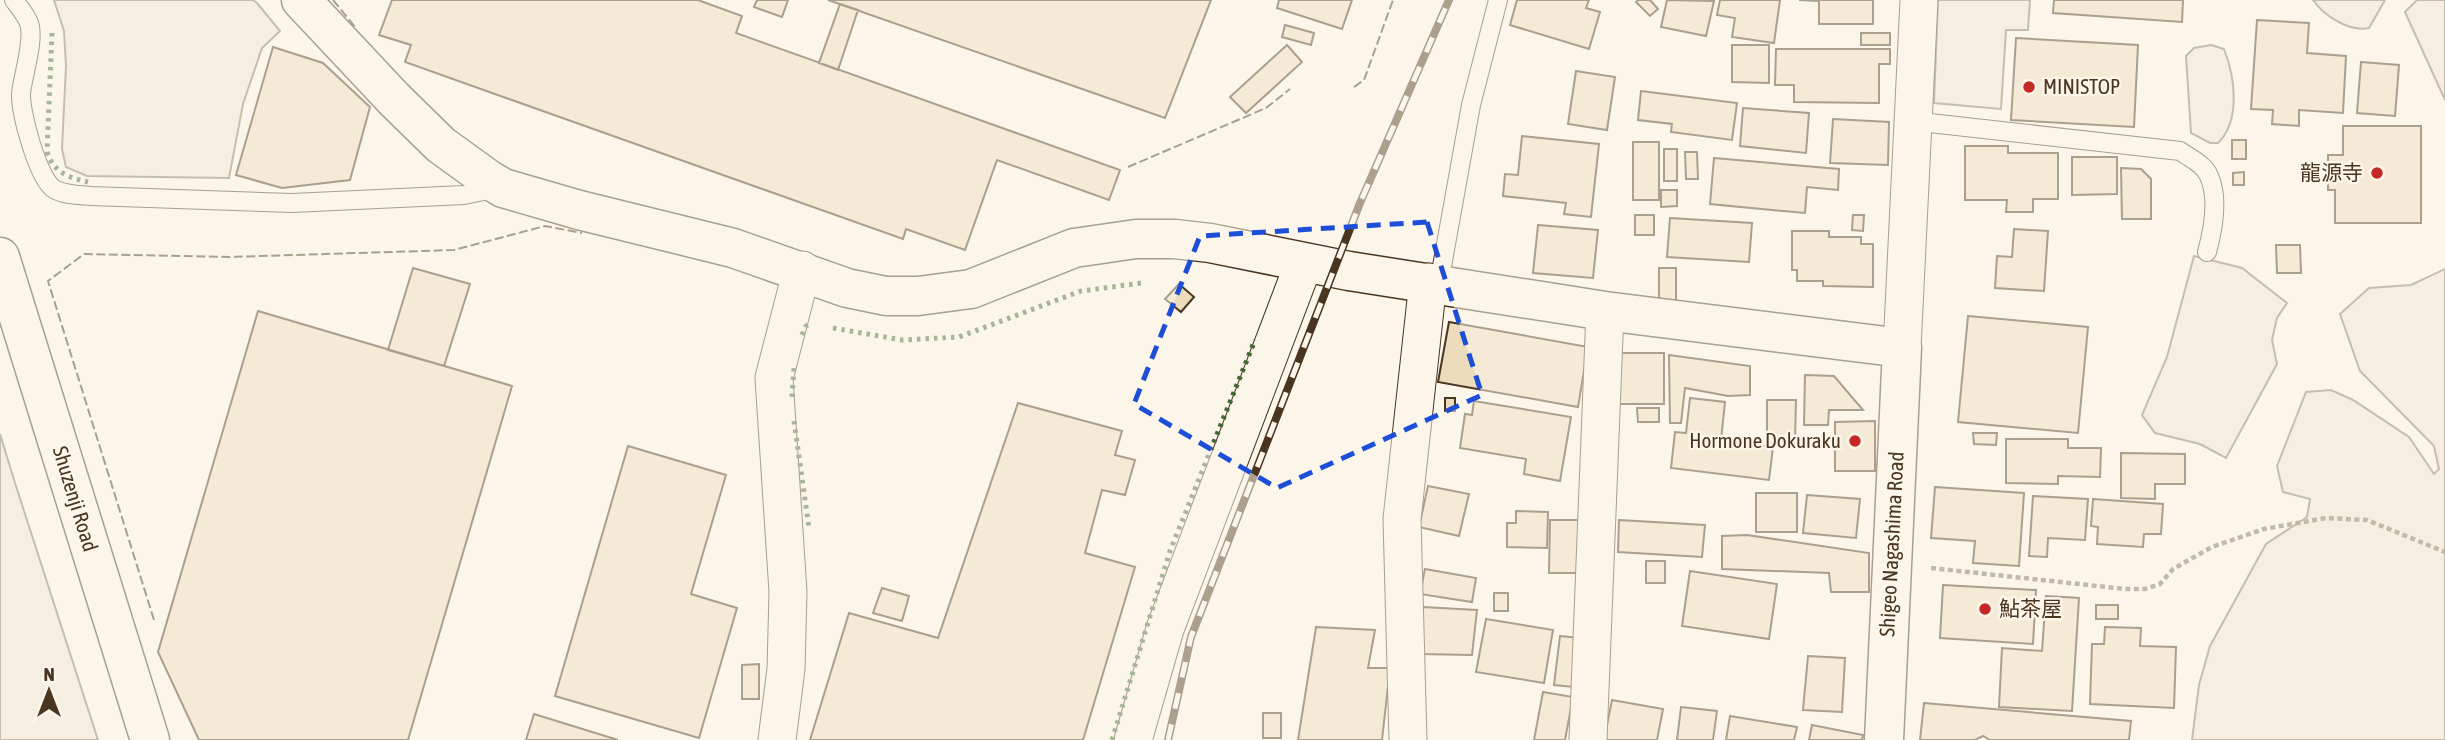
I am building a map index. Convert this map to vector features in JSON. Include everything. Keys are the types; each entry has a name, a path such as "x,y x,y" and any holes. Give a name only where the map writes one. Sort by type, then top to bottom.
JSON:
{"main road":[{"path":"301,0 441,145 503,188 579,211 733,248 847,288 886,296 918,296 971,289 1074,248 1136,239 1175,239 1210,243 1304,263 1605,311 1902,348"},
{"name":"Shuzenji Road","path":"0,257 150,740"},
{"name":"Shigeo Nagashima Road","path":"1884,740 1902,348"}],"street":[{"path":"1902,348 1919,0"},
{"path":"1133,740 1165,629 1304,263"},
{"path":"777,740 786,669 788,592 774,378 802,270"},
{"path":"1415,738 1402,519 1433,283"},
{"path":"1588,740 1605,311"}],"lane":[{"path":"14,0 29,24 30,40 21,97 25,122 42,175 52,188 65,193 292,203 464,195 503,188"},
{"path":"1433,283 1471,105 1498,0"},
{"path":"1912,121 2180,151 2199,163 2209,176 2214,220 2207,252"}],"path":[{"path":"1891,564 2145,589 2160,584 2173,569 2212,547 2264,529 2326,518 2367,520 2445,552"}],"highlighted area":[{"path":"1427,222 1482,395 1277,488 1134,404 1200,236"}],"shaded area":[{"path":"54,0 253,0 257,3 280,31 262,48 243,104 229,178 87,176 66,167 62,149 66,66 64,31"},
{"path":"1938,0 2030,0 2028,30 2006,30 2001,109 1934,103"},
{"path":"2313,0 2385,0 2369,28 2361,29 2338,22"},
{"path":"2417,0 2445,0 2445,100 2405,12"},
{"path":"2211,45 2224,49 2231,72 2234,98 2230,123 2218,143 2210,143 2191,133 2186,56 2194,48"},
{"path":"2194,256 2242,268 2287,303 2277,318 2272,340 2277,364 2226,458 2200,444 2155,433 2142,415 2167,357"},
{"path":"2445,269 2445,740 2192,740 2199,685 2210,646 2266,544 2307,517 2310,499 2283,492 2277,466 2306,392 2331,390 2353,400 2409,437 2434,474 2439,469 2434,446 2360,371 2340,314 2369,288 2411,285"},
{"path":"0,434 15,483 98,740 0,740"}],"building":[{"path":"392,0 698,0 742,16 736,33 1120,170 1109,200 997,160 965,250 906,229 903,239 405,62 411,45 379,35"},
{"path":"757,0 788,0 782,17 754,7"},
{"path":"828,0 1211,0 1165,118"},
{"path":"1279,0 1352,0 1342,29 1277,8"},
{"path":"1517,0 1589,0 1586,8 1600,12 1589,49 1510,25"},
{"path":"1650,0 1658,9 1650,16 1636,2"},
{"path":"1667,0 1714,1 1706,36 1661,27"},
{"path":"1720,0 1780,0 1774,43 1732,37 1735,18 1717,15"},
{"path":"1799,0 1873,0 1873,24 1819,24 1819,1"},
{"path":"2054,0 2183,0 2182,22 2053,13"},
{"path":"840,4 858,10 838,70 819,63"},
{"path":"2257,20 2309,23 2307,53 2346,56 2343,113 2299,110 2299,126 2272,124 2273,110 2251,109"},
{"path":"1285,25 1314,33 1311,45 1282,37"},
{"path":"1861,33 1890,33 1890,45 1861,45"},
{"path":"2016,38 2138,45 2134,127 2011,120"},
{"path":"1287,45 1302,62 1246,113 1230,97"},
{"path":"1732,45 1769,45 1769,83 1732,82"},
{"path":"273,47 323,63 370,107 350,180 282,188 236,175"},
{"path":"1776,49 1890,49 1890,64 1879,64 1879,103 1794,102 1794,85 1775,85"},
{"path":"2361,62 2399,65 2395,116 2357,113"},
{"path":"1576,71 1615,77 1607,130 1568,124"},
{"path":"1641,91 1737,103 1732,140 1671,132 1672,124 1638,120"},
{"path":"1743,108 1809,113 1806,153 1740,146"},
{"path":"1833,119 1889,122 1888,165 1830,163"},
{"path":"2343,126 2421,126 2421,223 2335,223 2335,190 2328,190 2328,155 2343,155"},
{"path":"1522,136 1599,144 1591,217 1564,214 1566,203 1503,196 1505,174 1518,175"},
{"path":"2232,140 2246,140 2246,159 2232,159"},
{"path":"1633,142 1659,142 1659,200 1633,200"},
{"path":"1965,146 2008,146 2008,153 2058,153 2058,199 2033,199 2033,212 2006,212 2007,200 1965,200"},
{"path":"1664,149 1677,149 1677,181 1664,181"},
{"path":"1685,152 1697,152 1698,179 1686,179"},
{"path":"2072,157 2117,157 2117,194 2072,195"},
{"path":"1714,158 1839,169 1838,190 1807,187 1805,213 1710,204"},
{"path":"2121,168 2141,169 2151,179 2151,219 2122,219"},
{"path":"2244,172 2244,185 2233,185 2233,173"},
{"path":"1661,190 1677,190 1677,206 1661,207"},
{"path":"1635,215 1654,215 1654,235 1635,235"},
{"path":"1853,215 1864,215 1863,231 1852,230"},
{"path":"1670,218 1752,223 1749,262 1667,257"},
{"path":"1538,225 1598,230 1593,278 1533,273"},
{"path":"2014,229 2048,231 2044,291 1995,288 1997,256 2012,257"},
{"path":"1792,231 1829,231 1829,237 1861,237 1861,244 1873,244 1873,287 1823,286 1823,281 1797,281 1797,270 1792,270"},
{"path":"2276,245 2300,245 2301,273 2277,273"},
{"path":"413,268 470,284 444,366 388,350"},
{"path":"1659,268 1676,268 1676,303 1659,303"},
{"path":"1179,284 1194,297 1181,312 1165,299"},
{"path":"258,311 512,386 408,740 199,740 158,652"},
{"path":"1968,316 2088,327 2078,433 1958,422"},
{"path":"1449,322 1588,347 1578,407 1438,382"},
{"path":"1618,353 1664,353 1664,404 1618,404"},
{"path":"1669,355 1750,366 1750,395 1728,396 1685,388 1681,423 1670,423"},
{"path":"1805,375 1834,376 1863,410 1829,410 1828,425 1804,425"},
{"path":"1445,398 1455,398 1455,411 1445,411"},
{"path":"1690,398 1725,402 1721,440 1773,447 1769,480 1671,468 1675,432 1686,433"},
{"path":"1767,400 1796,400 1795,442 1767,442"},
{"path":"1474,401 1571,417 1560,481 1524,474 1526,459 1460,448 1465,414 1472,415"},
{"path":"1018,403 1122,431 1115,455 1135,460 1125,495 1102,490 1085,553 1135,567 1083,740 810,740 849,613 938,638"},
{"path":"1637,408 1659,408 1659,422 1638,422"},
{"path":"1875,421 1875,471 1835,471 1835,422"},
{"path":"1973,433 1997,433 1996,445 1974,444"},
{"path":"2006,439 2068,439 2068,448 2101,448 2100,477 2058,476 2058,484 2006,483"},
{"path":"628,446 726,475 691,594 737,608 699,738 555,696"},
{"path":"2121,453 2185,454 2185,484 2155,484 2155,499 2121,498"},
{"path":"1428,486 1469,494 1459,536 1419,527"},
{"path":"1935,487 2024,493 2019,566 1973,563 1975,541 1931,538"},
{"path":"1756,493 1797,493 1797,532 1756,532"},
{"path":"1807,495 1860,499 1856,538 1803,533"},
{"path":"2033,496 2088,499 2085,540 2048,538 2047,557 2029,556"},
{"path":"2093,499 2163,504 2161,534 2144,534 2143,547 2097,544 2098,527 2091,526"},
{"path":"1516,511 1548,512 1547,548 1507,547 1507,523 1516,523"},
{"path":"1550,520 1580,520 1579,573 1549,573"},
{"path":"1619,520 1705,525 1702,557 1618,552"},
{"path":"1747,535 1869,553 1869,592 1831,592 1829,573 1722,569 1722,536"},
{"path":"1646,561 1665,561 1665,583 1646,583"},
{"path":"1425,569 1476,578 1472,602 1420,594"},
{"path":"1690,571 1777,584 1769,639 1682,626"},
{"path":"1943,585 2036,590 2033,644 1940,638"},
{"path":"882,588 909,596 902,621 873,613"},
{"path":"1494,593 1508,593 1508,611 1494,611"},
{"path":"2046,596 2079,598 2072,711 1999,707 2002,648 2042,651"},
{"path":"2096,605 2118,605 2118,619 2096,619"},
{"path":"1423,607 1477,610 1472,655 1420,654"},
{"path":"1486,619 1553,630 1544,683 1476,672"},
{"path":"1316,627 1375,630 1368,668 1390,668 1382,740 1298,740"},
{"path":"2105,627 2141,628 2140,646 2176,647 2174,708 2090,704 2092,644 2104,644"},
{"path":"1560,636 1580,638 1574,687 1554,685"},
{"path":"1808,656 1845,658 1842,712 1803,710"},
{"path":"759,664 759,699 742,699 742,665"},
{"path":"1543,692 1573,697 1565,740 1534,740"},
{"path":"1612,700 1663,709 1657,740 1604,740"},
{"path":"1924,703 2131,721 2129,740 1990,740 1983,736 1975,740 1920,740"},
{"path":"1681,707 1717,711 1713,740 1677,740"},
{"path":"1263,713 1281,713 1281,738 1263,738"},
{"path":"534,714 618,740 526,740"},
{"path":"1730,716 1797,727 1794,740 1726,740"},
{"path":"1812,725 1863,735 1862,740 1809,740"}],"railway":[{"path":"1168,740 1191,637 1360,203 1449,0"}],"hedge":[{"path":"52,33 47,152 54,165 63,173 88,182"},
{"path":"833,328 902,340 959,337 1081,291 1142,283"},
{"path":"802,335 806,326 812,322"},
{"path":"1112,740 1170,551 1255,340"},
{"path":"792,397 794,368"},
{"path":"794,421 809,528"}],"fence":[{"path":"333,0 356,28"},
{"path":"1354,87 1364,80 1393,0"},
{"path":"1128,167 1266,108 1290,89"},
{"path":"154,620 48,281 84,254 229,257 454,250 545,226 582,233"}],"place":[{"name":"MINISTOP","path":"2029,87"},
{"name":"龍源寺","path":"2377,173"},
{"name":"Hormone Dokuraku","path":"1855,441"},
{"name":"鮎茶屋","path":"1985,609"}]}
